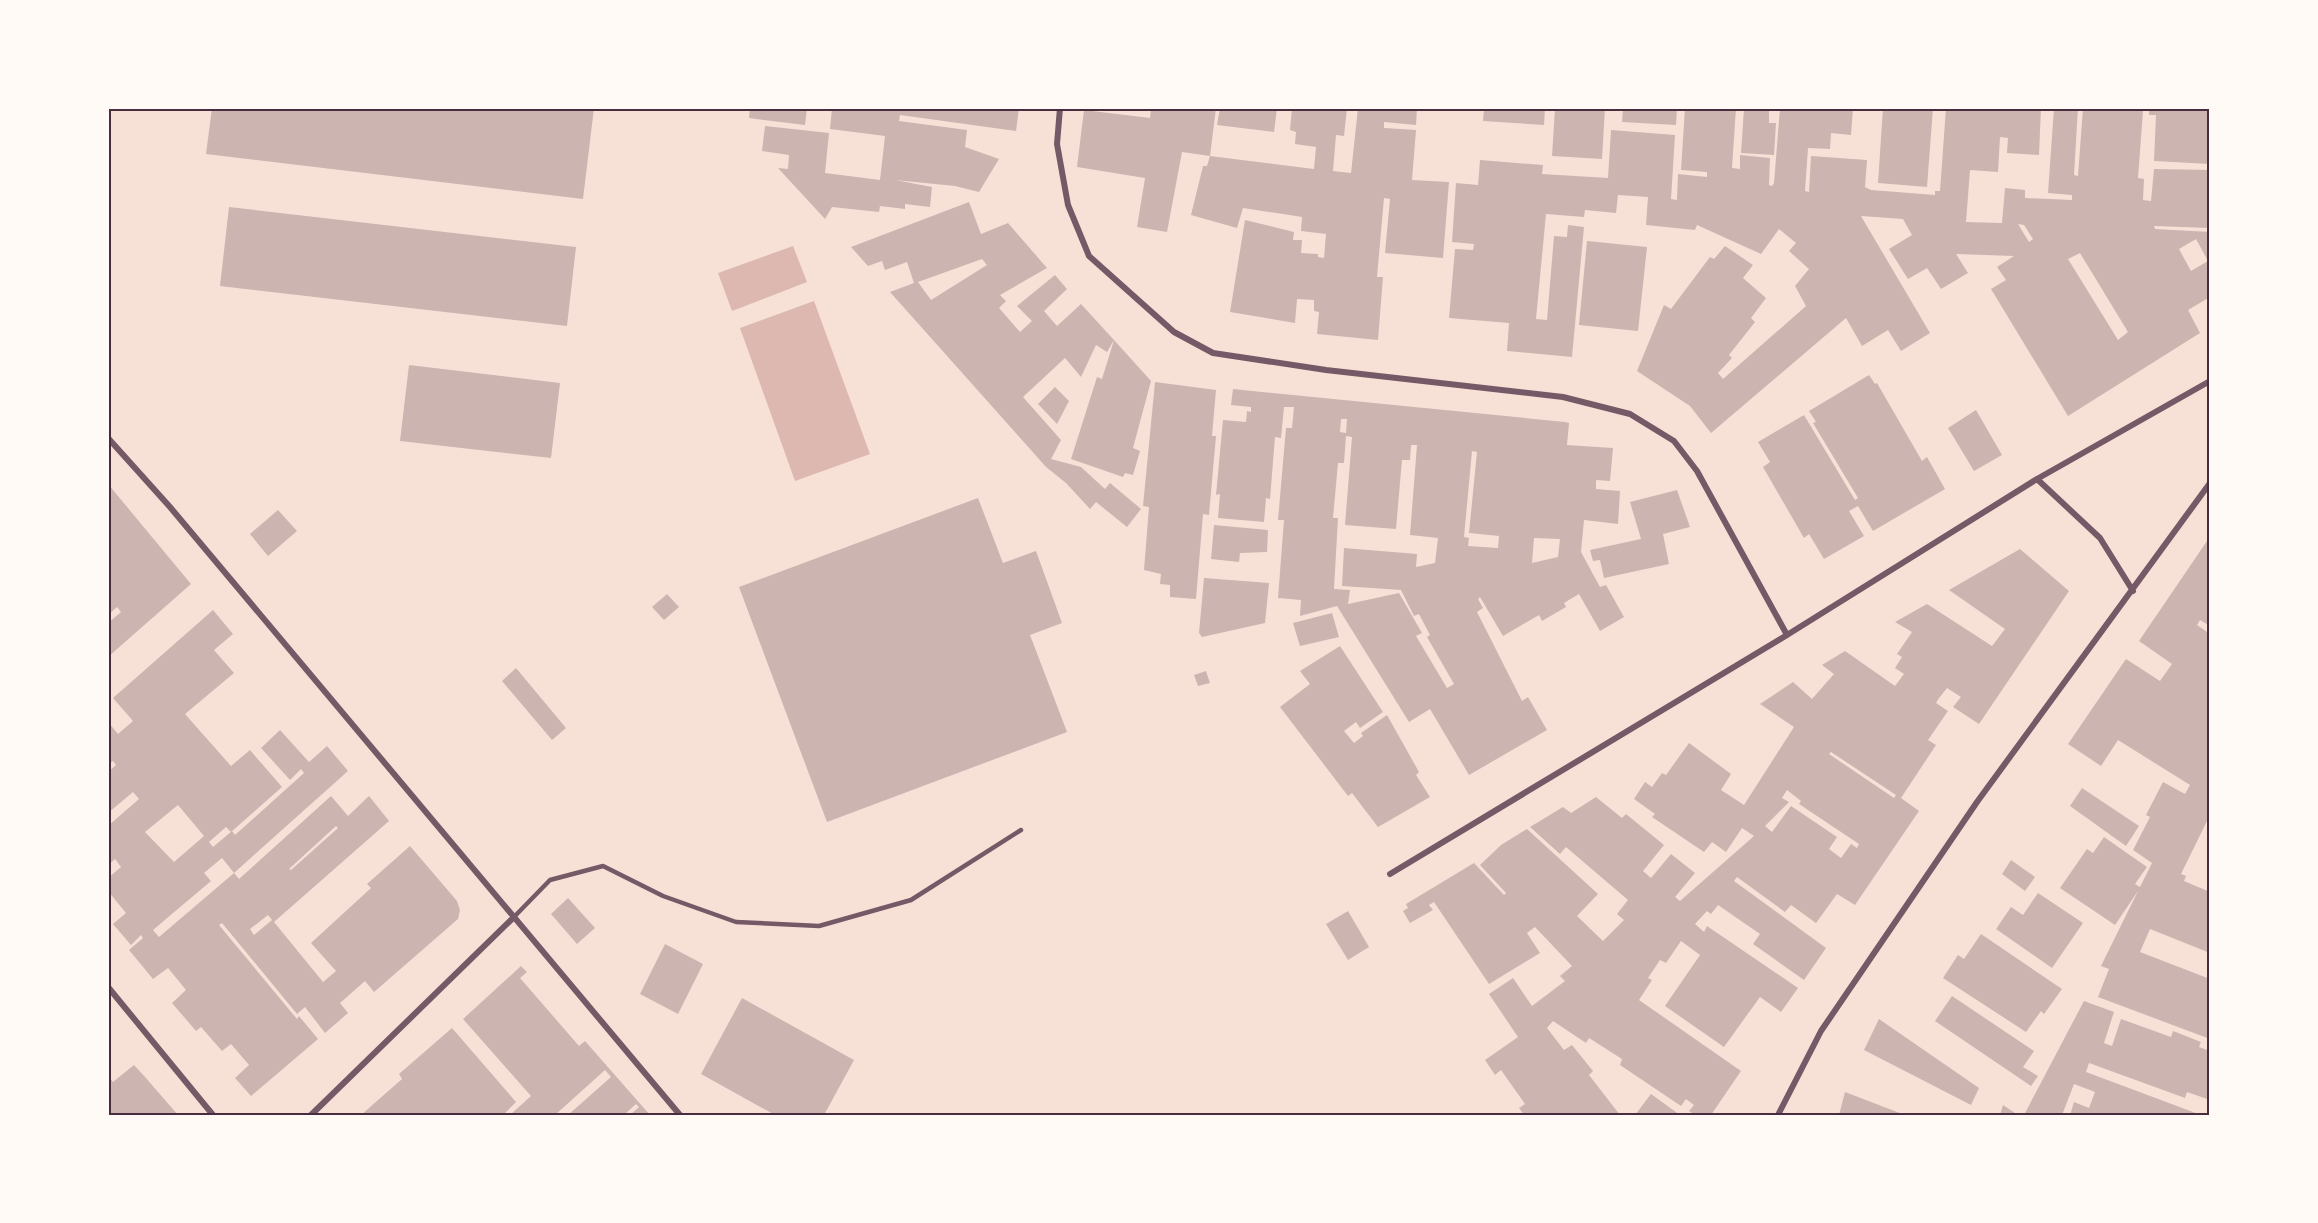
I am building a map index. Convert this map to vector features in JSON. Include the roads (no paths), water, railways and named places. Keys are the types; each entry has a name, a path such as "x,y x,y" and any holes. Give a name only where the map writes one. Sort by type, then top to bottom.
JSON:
{"street":[{"path":"1060,108 1057,144 1068,205 1089,256 1174,332 1213,353 1326,370 1563,397 1630,414 1674,441 1697,471 1787,635"},
{"path":"1390,874 1787,635 2037,479 2210,381"},
{"path":"108,438 170,507 680,1115"},
{"path":"2037,479 2100,538 2133,591"},
{"path":"1778,1115 1821,1031 1977,802 2210,483"},
{"path":"311,1115 513,918"},
{"path":"108,987 213,1115"}],"lane":[{"path":"513,918 550,880 603,866 663,896 736,922 819,926 911,900 1021,830"}]}
